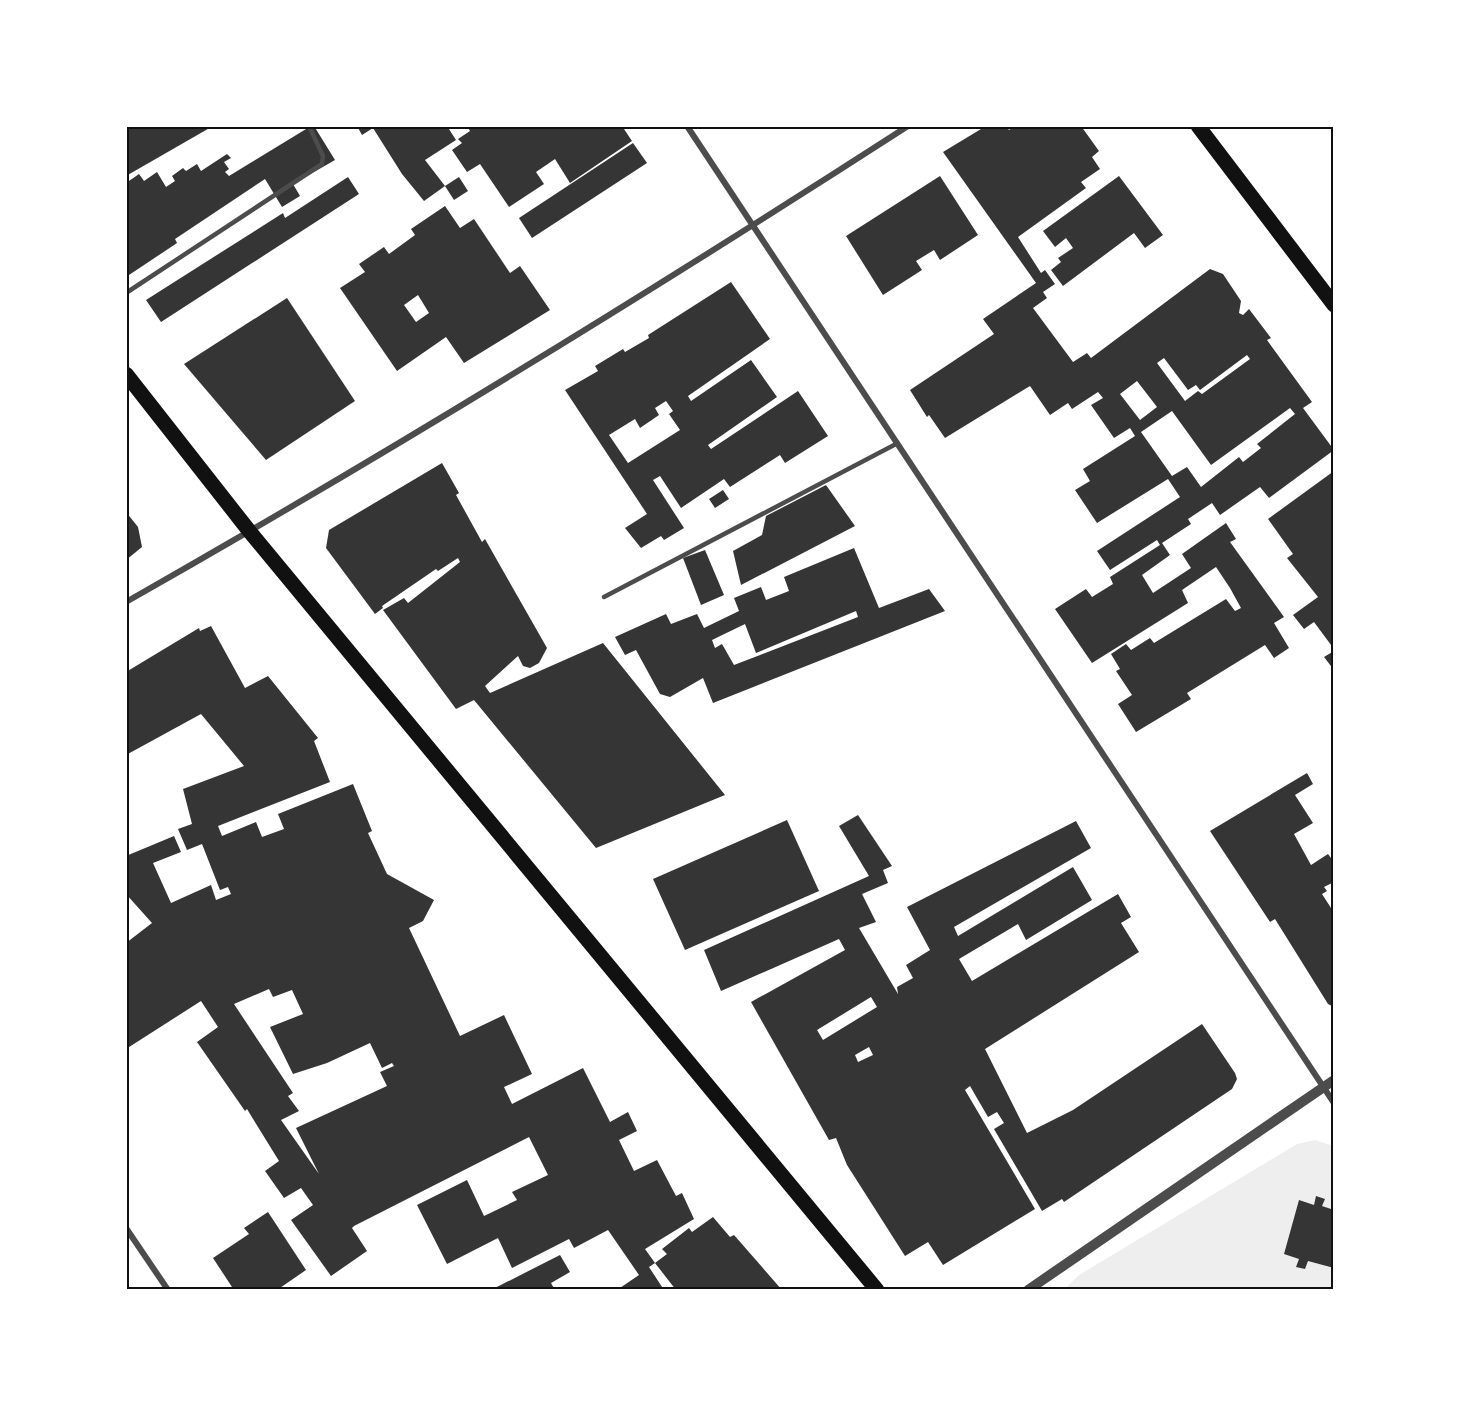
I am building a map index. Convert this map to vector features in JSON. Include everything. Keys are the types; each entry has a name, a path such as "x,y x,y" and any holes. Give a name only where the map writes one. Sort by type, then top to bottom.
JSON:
{"main road":[{"path":"1198,126 1333,301"},
{"path":"126,374 250,532 877,1290"}],"street":[{"path":"687,126 1334,1103"},
{"path":"126,602 250,532 753,226 908,126"},
{"path":"1028,1290 1334,1080"},
{"path":"126,1228 168,1290"}],"lane":[{"path":"126,293 322,164 323,156 309,126"},
{"path":"604,597 896,444"}],"shaded area":[{"path":"1315,1140 1334,1146 1334,1290 1064,1290 1079,1275 1297,1144"}],"building":[{"path":"126,126 213,126 126,176"},
{"path":"314,126 335,160 293,184 300,196 282,207 265,179 175,239 177,243 126,277 126,183 139,174 144,181 157,172 166,187 175,181 172,176 183,168 186,171 197,164 201,171 227,154 231,158 224,162 229,169 225,172 229,176"},
{"path":"357,126 447,126 456,140 425,160 445,186 424,201 402,174 373,128 362,135"},
{"path":"467,126 622,126 632,141 570,183 555,159 536,172 544,184 509,207 480,164 467,172 452,150 462,143 458,139 470,131"},
{"path":"986,126 1006,126 1009,130 1015,126 1081,126 1099,151 1092,157 1100,169 1081,182 1086,188 1018,237 1041,273 1045,270 1055,284 1043,292 1047,298 1033,308 1073,362 1087,353 1091,358 1210,269 1223,274 1241,301 1239,313 1243,315 1249,309 1271,338 1267,340 1312,402 1303,408 1334,450 1269,498 1260,487 1220,515 1212,503 1188,519 1191,524 1162,543 1170,555 1142,575 1153,593 1191,568 1182,554 1226,523 1236,539 1230,542 1284,617 1274,623 1289,648 1274,658 1265,645 1187,693 1191,699 1136,732 1118,704 1132,695 1116,671 1120,669 1111,654 1126,644 1131,650 1150,638 1154,643 1226,599 1235,611 1241,608 1216,567 1182,590 1188,603 1092,663 1055,609 1086,589 1092,597 1113,584 1110,577 1160,545 1157,540 1110,570 1097,551 1180,497 1168,479 1097,523 1075,490 1090,481 1083,469 1135,436 1130,428 1114,438 1091,405 1103,398 1098,392 1072,409 1068,403 1050,415 1030,386 945,438 929,415 927,417 910,390 994,334 983,319 1036,283 943,152","holes":["1247,355 1250,359 1202,394 1198,391 1185,401 1157,363 1164,358 1188,390 1196,385 1200,390","1137,381 1157,407 1140,420 1120,394","1290,408 1295,414 1257,444 1261,448 1243,462 1239,457 1201,487 1187,467 1172,476 1141,432 1172,411 1211,465"]},
{"path":"633,143 647,163 532,238 519,218"},
{"path":"940,176 978,235 940,260 934,250 916,261 922,270 883,295 846,236"},
{"path":"1119,176 1163,235 1145,248 1134,233 1063,286 1051,270 1061,262 1058,258 1073,248 1066,238 1055,247 1043,231"},
{"path":"348,177 359,194 161,322 146,300 283,213 285,218"},
{"path":"459,177 468,191 454,200 445,186"},
{"path":"445,206 460,228 474,219 510,273 520,266 550,310 464,363 446,337 397,371 340,288 365,272 359,264 384,247 389,254 415,235 411,229","holes":["418,295 429,313 416,322 404,305"]},
{"path":"731,282 770,339 688,396 691,401 751,360 777,397 708,445 711,449 798,391 828,436 785,463 780,455 730,487 724,479 681,508 660,476 653,480 684,528 664,540 661,536 641,548 625,528 647,514 565,390 598,371 595,366 623,349 625,352 649,338 648,335","holes":["666,401 673,411 669,414 680,430 628,463 609,435 635,419 640,428 659,415 655,408"]},
{"path":"287,298 355,401 266,460 184,364"},
{"path":"442,463 459,493 456,495 482,542 485,539 547,648 539,663 530,668 523,666 518,656 485,686 490,693 603,643 725,795 596,848 474,700 456,709 383,610 404,598 408,603 460,562 458,558 438,571 436,569 382,606 383,608 375,614 326,548 329,530"},
{"path":"1334,471 1334,649 1314,622 1304,629 1293,615 1318,597 1287,558 1293,554 1268,519"},
{"path":"826,485 855,526 741,585 733,551 762,535 766,516"},
{"path":"723,490 729,499 715,508 709,499"},
{"path":"126,512 138,527 142,547 126,560"},
{"path":"854,548 879,608 929,589 945,611 713,703 703,678 670,697 660,694 636,650 625,655 615,637 666,614 671,624 697,614 704,628 739,611 734,598 761,587 766,600 789,591 784,577","holes":["856,611 858,617 734,665 722,644 715,648 712,640 745,624 756,653"]},
{"path":"705,550 724,595 701,605 683,558"},
{"path":"211,626 245,688 268,676 318,738 314,741 330,782 218,826 222,836 256,822 262,837 284,829 278,814 353,784 372,831 368,833 387,874 434,900 423,921 409,928 460,1036 504,1015 532,1074 504,1087 512,1104 583,1068 610,1122 628,1112 637,1131 619,1140 634,1171 657,1160 676,1196 682,1193 694,1219 645,1249 655,1263 649,1267 664,1290 617,1290 639,1275 608,1230 574,1248 569,1239 512,1268 498,1238 447,1264 417,1205 467,1180 484,1216 517,1200 512,1192 548,1175 529,1137 354,1226 352,1228 367,1251 331,1276 291,1220 313,1205 301,1188 284,1198 265,1171 279,1161 247,1109 245,1111 197,1042 218,1027 201,1001 126,1049 126,943 152,923 126,894 126,856 174,836 181,852 153,863 171,903 211,885 216,900 231,894 228,887 220,890 202,844 187,850 178,829 192,824 183,789 244,766 201,714 126,755 126,672 199,628 200,631","holes":["269,989 273,997 292,990 303,1014 270,1027 293,1074 327,1063 370,1043 382,1068 392,1063 394,1066 380,1072 387,1086 296,1128 319,1174 281,1120 299,1111 288,1096 293,1093 234,1004"]},
{"path":"1334,651 1334,670 1324,657"},
{"path":"1307,773 1313,784 1295,795 1313,823 1294,834 1311,865 1328,854 1334,862 1334,882 1324,887 1327,891 1322,894 1331,908 1334,906 1334,1007 1328,1004 1275,919 1270,922 1210,831"},
{"path":"858,815 892,866 883,870 888,883 862,894 876,922 859,928 898,994 897,987 913,978 906,965 930,950 907,907 1076,821 1091,848 954,927 958,936 1073,867 1092,900 1026,940 1018,924 959,959 972,981 1118,894 1131,917 1121,923 1139,952 985,1049 1027,1133 1073,1110 1202,1024 1235,1073 1237,1079 1232,1089 1064,1202 1062,1199 1042,1211 994,1129 1004,1123 997,1112 988,1117 970,1086 965,1090 1035,1209 943,1265 928,1242 905,1256 847,1165 836,1138 829,1140 751,1002 845,950 839,939 721,991 704,950 869,876 839,826","holes":["871,997 877,1007 823,1040 817,1030","869,1047 873,1055 858,1062 855,1055"]},
{"path":"787,820 819,891 685,950 653,879"},
{"path":"1316,1196 1325,1199 1322,1206 1334,1210 1334,1268 1308,1261 1305,1269 1296,1267 1299,1259 1284,1254 1299,1200 1314,1205"},
{"path":"268,1212 306,1270 277,1290 227,1290 232,1287 213,1258 249,1234 244,1228"},
{"path":"713,1217 730,1237 734,1235 782,1290 676,1290 655,1263 667,1254 662,1249 689,1228 692,1232"},
{"path":"560,1255 570,1272 551,1283 555,1290 491,1290"}]}
